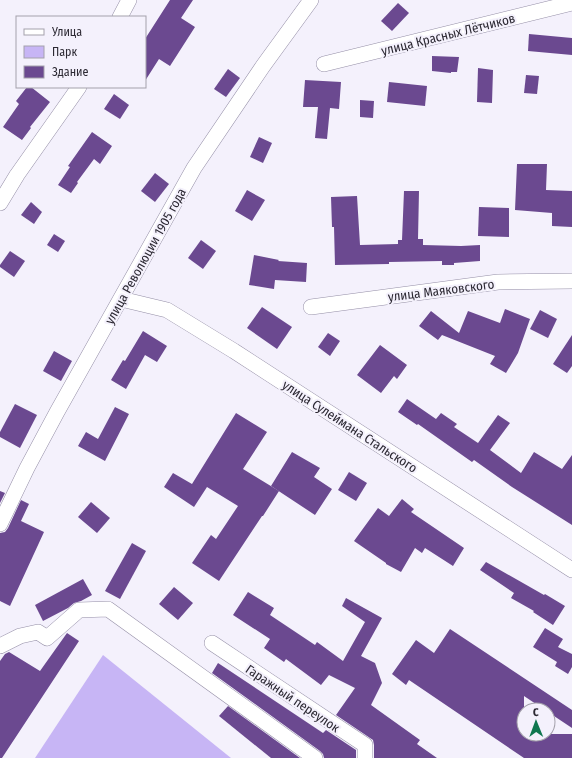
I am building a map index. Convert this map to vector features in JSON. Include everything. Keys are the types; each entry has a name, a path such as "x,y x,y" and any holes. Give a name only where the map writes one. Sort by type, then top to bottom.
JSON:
{"street":[{"path":"121,16 129,0"},
{"name":"улица Революции 1905 года","path":"0,524 30,461 194,168 263,66 311,0"},
{"name":"улица Красных Лётчиков","path":"324,64 572,3"},
{"path":"0,203 17,175 78,88"},
{"name":"улица Маяковского","path":"311,307 498,282 572,280"},
{"name":"улица Сулеймана Стальского","path":"120,299 167,310 234,351 572,570"},
{"path":"0,646 20,636 38,632 47,638 79,610 108,609 315,758"},
{"name":"Гаражный переулок","path":"212,643 364,745 365,758"}],"green space":[{"path":"103,655 231,758 35,758"}],"building":[{"path":"170,0 193,0 181,18 195,27 170,66 159,59 146,79 146,37"},
{"path":"398,3 409,13 392,31 381,21"},
{"path":"529,34 572,38 572,55 528,51"},
{"path":"432,56 459,57 457,72 451,73 432,71"},
{"path":"478,68 493,70 492,103 477,102"},
{"path":"228,69 240,78 226,97 214,89"},
{"path":"526,75 539,76 537,94 524,93"},
{"path":"305,80 341,82 339,109 330,108 327,139 315,138 318,107 303,107"},
{"path":"389,82 427,86 425,106 387,102"},
{"path":"26,88 32,88 50,102 30,127 31,128 22,140 3,127 19,104 16,101"},
{"path":"114,94 129,105 120,119 104,109"},
{"path":"360,100 374,101 373,118 360,117"},
{"path":"92,132 112,146 100,164 94,159 71,193 58,185 70,167 68,166"},
{"path":"259,137 272,143 263,163 250,157"},
{"path":"517,164 547,164 546,190 572,191 572,227 552,226 552,213 515,210"},
{"path":"155,173 169,184 155,202 141,191"},
{"path":"247,190 265,200 252,221 235,211"},
{"path":"404,191 419,191 418,239 423,239 423,245 480,245 480,261 454,263 454,265 442,265 442,261 335,265 334,227 332,227 331,197 357,196 360,245 398,244 398,240 402,240"},
{"path":"31,202 42,212 34,224 21,215"},
{"path":"479,207 509,208 509,237 478,236"},
{"path":"54,234 65,241 58,252 47,245"},
{"path":"201,240 216,251 203,269 188,258"},
{"path":"10,251 25,261 14,277 0,267"},
{"path":"254,255 279,260 278,261 307,263 306,282 275,280 274,289 249,285"},
{"path":"262,307 292,327 277,349 247,328"},
{"path":"505,309 530,319 518,353 506,373 490,364 495,356 442,335 438,340 419,326 431,311 459,333 468,311 500,323"},
{"path":"540,310 557,319 548,338 530,329"},
{"path":"143,331 167,346 157,362 145,355 126,389 111,380 123,360 125,361"},
{"path":"328,333 340,341 330,356 318,347"},
{"path":"572,335 572,366 567,373 553,364"},
{"path":"380,345 407,365 397,379 394,376 381,393 357,375"},
{"path":"54,351 72,361 61,381 43,371"},
{"path":"407,399 436,419 441,413 457,424 454,427 478,443 498,415 510,423 490,450 521,473 534,452 562,469 572,455 572,525 512,487 474,460 472,462 418,424 417,425 398,412"},
{"path":"15,404 37,415 20,448 0,437 0,432"},
{"path":"115,407 129,414 105,461 78,446 86,432 98,439"},
{"path":"236,413 267,432 243,469 279,491 219,581 192,563 211,535 216,539 238,506 207,487 194,507 164,487 173,473 192,484"},
{"path":"292,452 320,468 314,477 332,489 315,515 271,486"},
{"path":"349,472 367,483 356,501 338,490"},
{"path":"0,491 5,493 0,503"},
{"path":"402,499 414,509 411,512 464,548 453,566 425,548 422,553 415,548 401,572 386,564 354,541 378,508 389,516"},
{"path":"21,500 29,504 21,521 44,532 10,606 0,601 0,533 5,532 8,528"},
{"path":"91,502 110,518 97,533 78,517"},
{"path":"132,543 146,551 120,599 105,591"},
{"path":"486,562 565,606 553,625 533,612 534,611 511,598 514,593 480,570"},
{"path":"83,579 92,595 74,603 68,608 43,621 35,605"},
{"path":"174,587 193,603 178,620 159,604"},
{"path":"248,592 274,608 270,615 315,645 317,642 343,661 365,622 342,606 346,598 382,618 361,656 375,663 382,683 371,705 420,740 417,744 437,758 374,758 373,740 336,715 355,688 329,675 321,685 286,659 284,662 264,648 270,639 233,615"},
{"path":"545,628 563,639 558,647 572,654 572,667 568,674 555,666 557,662 533,647"},
{"path":"450,629 572,710 572,728 556,717 556,702 533,702 524,696 524,702 516,702 516,742 556,742 556,734 572,734 572,758 524,758 409,680 406,685 392,674 416,640 434,653"},
{"path":"67,633 79,641 2,758 0,758 0,661 5,654 9,652 40,671"},
{"path":"218,663 323,733 326,730 356,750 356,758 324,758 320,751 212,673"},
{"path":"228,706 300,758 271,758 219,716"}]}
